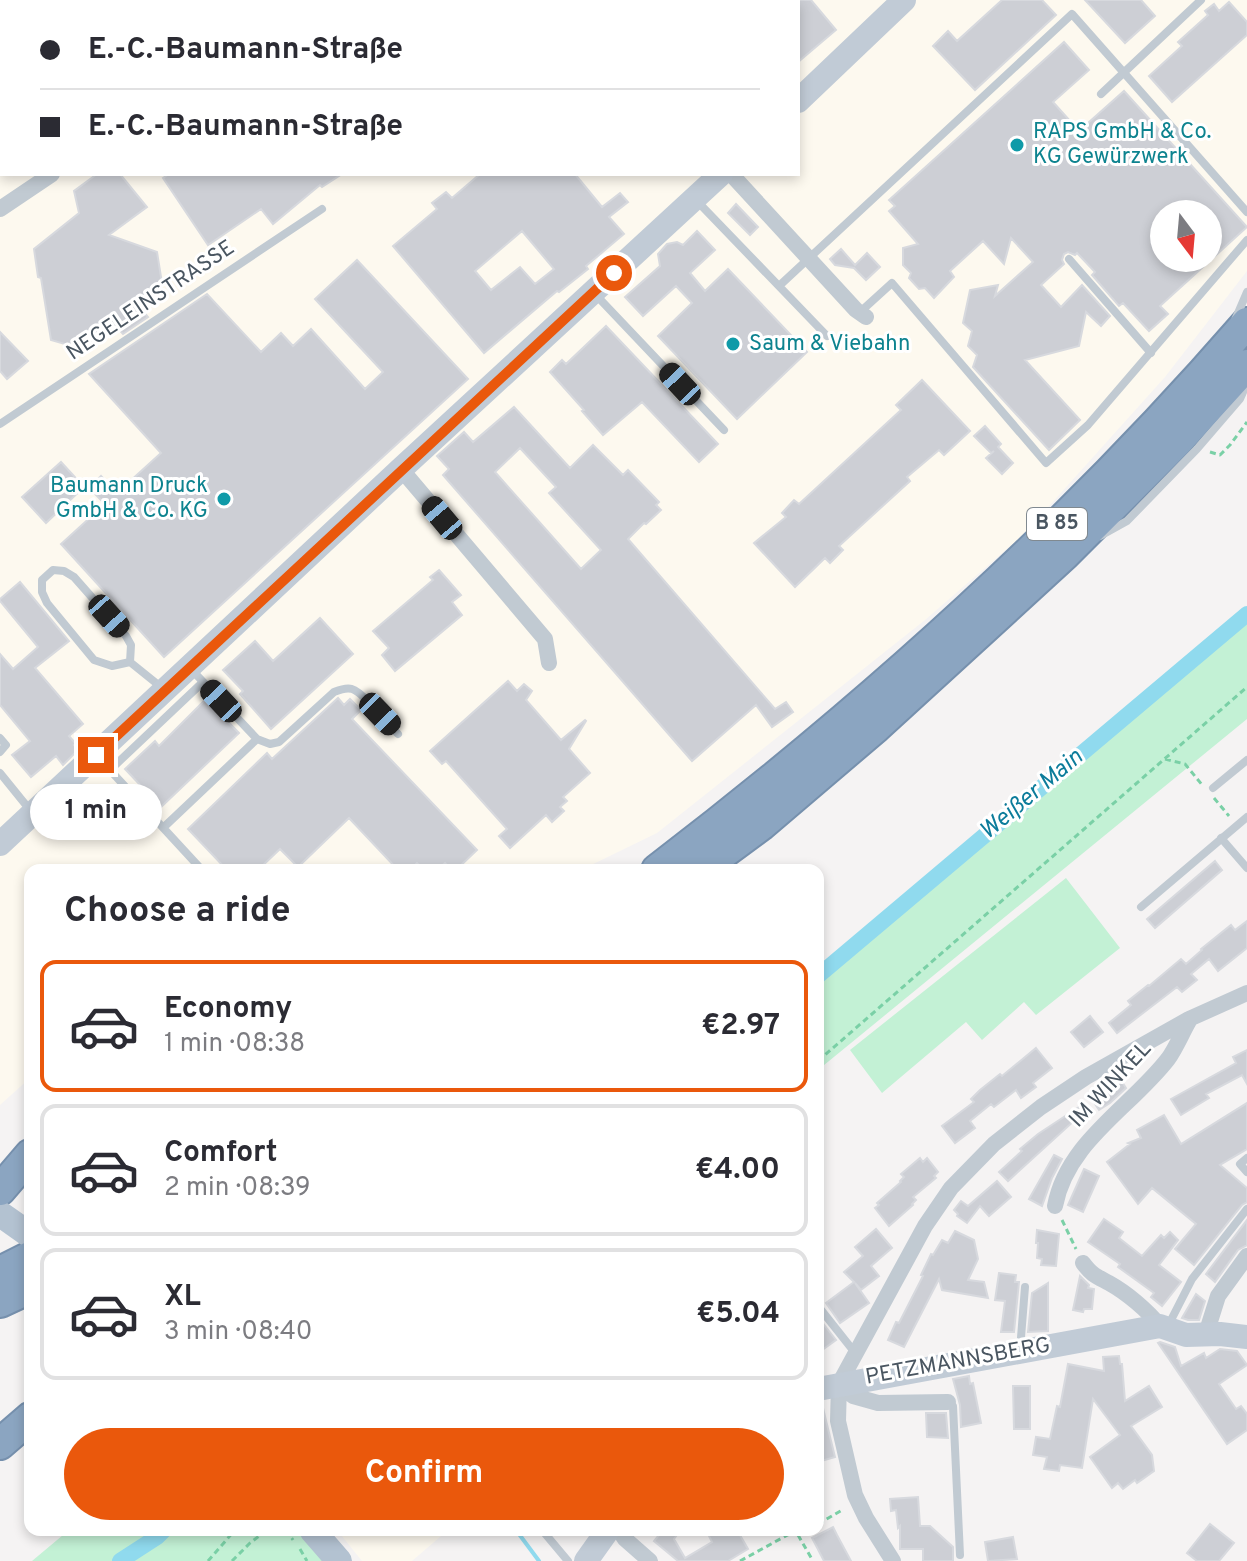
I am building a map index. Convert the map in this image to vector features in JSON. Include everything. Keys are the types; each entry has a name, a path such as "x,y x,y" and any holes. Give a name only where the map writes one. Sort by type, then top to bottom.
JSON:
{"highway":[{"name":"B 85","path":"708,864 761,825 876,727 1064,555 1178,441 1234,359 1247,323"},
{"name":"B 85","path":"665,864 854,712 1014,567 1119,461 1234,359"},
{"path":"0,1190 24,1162"},
{"path":"0,1272 24,1260"},
{"path":"0,1444 24,1423"}],"main road":[{"path":"0,1214 24,1231"},
{"path":"317,1536 339,1561"}],"street":[{"path":"800,99 900,1"},
{"path":"0,209 49,176"},
{"path":"0,844 33,813 103,762 165,690 196,675 401,469 719,176"},
{"path":"733,176 862,315"},
{"path":"401,469 545,639 549,663"},
{"path":"893,1561 855,1495 828,1387 856,1355 925,1226 951,1188 994,1144 1041,1107 1086,1077 1189,1019 1247,993"},
{"name":"IM WINKEL","path":"1055,1206 1058,1190 1083,1147 1169,1058 1189,1019"},
{"path":"1206,1334 1218,1296 1247,1256"},
{"path":"1083,1263 1093,1276 1131,1299 1163,1327"},
{"name":"PETZMANNSBERG","path":"828,1387 1163,1327 1186,1335 1247,1337"},
{"name":"PETZMANNSBERG","path":"828,1387 878,1403 948,1402"},
{"path":"586,1561 604,1536"},
{"path":"623,1536 650,1561"}],"lane":[{"path":"1101,94 1201,0"},
{"path":"779,286 1072,14 1247,212"},
{"path":"695,198 827,336"},
{"name":"NEGELEINSTRASSE","path":"0,424 322,209"},
{"path":"862,315 892,283 1046,463 1088,425 1247,240"},
{"path":"1069,259 1151,353"},
{"path":"593,292 724,430"},
{"path":"1234,359 1247,292"},
{"path":"1064,555 1127,521 1197,449 1240,399 1247,383"},
{"path":"53,570 64,571 74,577 126,636 131,645 130,662 112,666 94,660 47,603 42,592 42,580 53,570"},
{"path":"130,662 165,690"},
{"path":"197,864 103,762 196,675 257,739 270,744 279,742 334,692 342,689 352,689 361,695 398,734"},
{"path":"0,738 6,745 0,752"},
{"path":"164,827 257,739"},
{"path":"1213,788 1247,760"},
{"path":"0,773 33,813"},
{"path":"1141,907 1247,817"},
{"path":"1221,838 1247,868"},
{"path":"1247,1158 1240,1164 1247,1172"},
{"path":"1163,1327 1192,1279 1247,1209"},
{"path":"1020,1351 1025,1287"},
{"path":"824,1314 856,1355"},
{"name":"PETZMANNSBERG","path":"948,1402 953,1406 960,1555"},
{"path":"547,1536 568,1561"}],"path":[{"path":"1197,449 1220,455 1247,422"},
{"path":"824,1056 1247,687"},
{"path":"1055,1206 1083,1263"},
{"path":"824,1521 858,1502"},
{"path":"208,1561 230,1536"},
{"path":"232,1561 259,1536"},
{"path":"740,1561 786,1536"},
{"path":"799,1536 813,1561"}],"shaded area":[{"path":"800,0 1247,0 1247,271 1165,377 1024,534 925,620 657,833 593,864 24,864 24,1083 0,1105 0,176 800,176"},
{"path":"342,1536 441,1536 412,1561 362,1561"}],"green space":[{"path":"1247,616 1247,719 824,1065 824,973"},
{"path":"1066,878 1120,948 1036,1015 1024,1002 982,1040 966,1022 882,1093 850,1050"},
{"path":"62,1536 317,1536 338,1561 32,1561"}],"building":[{"path":"800,0 811,0 836,30 800,60"},
{"path":"1002,0 1042,0 1056,15 975,90 933,46 948,31 957,41"},
{"path":"1085,0 1141,0 1155,16 1125,43"},
{"path":"1229,2 1247,22 1247,35 1172,102 1149,76 1182,46 1178,42 1208,15 1205,11 1214,4 1219,11"},
{"path":"1064,42 1089,70 1053,102 1079,131 1124,91 1247,227 1222,250 1222,200 1150,200 1150,272 1197,272 1160,306 1168,314 1149,331 1123,303 1119,306 1077,253 1064,254 1064,264 1041,285 1061,307 1082,285 1110,316 1101,326 1086,312 1079,346 1025,360 1080,420 1049,450 973,367 977,355 968,346 972,331 963,323 970,290 998,285 995,296 1033,262 1011,238 1004,264 983,241 950,271 954,277 934,298 925,288 919,289 903,265 903,248 918,244 889,211 895,206 889,200"},
{"path":"94,176 122,176 147,207 109,235 157,252 162,283 137,304 148,317 123,334 113,323 91,341 77,337 68,345 51,340 34,249 79,213 74,191"},
{"path":"339,176 322,187 320,185 273,224 261,209 208,245 163,178"},
{"path":"478,176 577,176 602,207 620,193 628,202 609,217 624,234 586,266 588,269 484,353 393,246 437,209 432,203 446,192 452,198","holes":["522,231 554,269 535,284 520,267 491,290 475,271"]},
{"path":"736,204 758,227 750,235 728,213"},
{"name":"Saum & Viebahn","path":"697,231 715,250 690,273 705,291 728,269 807,352 737,419 658,336 692,303 676,286 643,316 625,297 660,266 658,254 667,244 677,242 683,245"},
{"path":"841,249 855,265 867,253 880,267 866,280 854,268 835,265 830,259"},
{"name":"Baumann Druck GmbH & Co. KG","path":"357,260 468,379 164,657 61,544 105,504 89,488 101,476 117,493 161,453 89,374 207,294 261,352 281,333 293,346 311,329 365,389 383,372 315,299"},
{"path":"606,326 718,444 699,462 642,402 603,435 550,372 562,360 566,364"},
{"path":"0,332 28,361 7,379 0,371"},
{"path":"922,380 970,431 944,455 939,450 907,477 910,481 839,546 843,550 830,563 825,558 795,587 754,543 786,517 782,513 794,500 799,504 901,410 896,405"},
{"path":"514,407 570,468 593,445 623,475 628,470 659,502 656,505 661,510 628,539 775,709 786,702 793,712 772,727 756,705 692,761 443,475 449,469 437,456 464,432 473,442","holes":["520,448 556,487 549,493 601,550 581,569 495,472"]},
{"path":"985,426 1013,463 1002,474 986,458 994,451 991,453 974,436"},
{"path":"61,462 84,487 46,523 22,497"},
{"path":"439,570 461,595 452,602 462,615 395,671 382,655 389,648 373,631 433,580 430,577"},
{"path":"20,582 69,641 35,668 83,724 69,736 78,750 63,765 56,756 31,777 12,755 30,741 0,705 0,654 13,669 38,647 0,601"},
{"path":"320,618 353,654 271,729 223,670 255,641 273,661"},
{"path":"508,681 517,691 524,684 532,691 526,700 561,740 586,721 569,749 590,773 563,797 567,801 560,807 564,811 552,822 546,815 510,848 499,836 507,829 446,761 442,764 430,751"},
{"path":"338,698 344,705 350,699 361,710 352,719 477,850 462,864 392,864 349,818 301,864 295,864 280,849 264,864 221,864 188,829 267,753 272,759"},
{"path":"206,699 239,733 161,807 125,769 155,741 159,746"},
{"path":"1215,861 1222,870 1155,928 1147,919"},
{"path":"1247,921 1247,948 1218,971 1209,959 1191,974 1197,980 1182,992 1177,987 1117,1033 1109,1023 1131,1005 1128,1001 1181,959 1186,964 1231,925 1235,930"},
{"path":"1090,1016 1103,1032 1084,1047 1071,1032"},
{"path":"1036,1048 1052,1068 1033,1083 1036,1087 1021,1098 1016,1090 994,1107 991,1104 970,1121 975,1128 955,1143 942,1126 974,1102 971,1099 980,1090"},
{"path":"1247,1050 1247,1084 1242,1075 1206,1094 1209,1098 1181,1115 1171,1099 1236,1063 1233,1057"},
{"path":"1119,1077 1126,1088 1099,1110 1093,1101 1108,1091 1105,1086"},
{"path":"1247,1103 1247,1149 1220,1165 1247,1188 1247,1202 1194,1265 1175,1249 1196,1224 1152,1188 1138,1204 1107,1162 1128,1143 1141,1138 1137,1130 1164,1115 1181,1144"},
{"path":"1082,1105 1086,1110 1008,1181 999,1172 1038,1134"},
{"path":"1054,1155 1062,1159 1042,1206 1029,1199"},
{"path":"920,1158 923,1162 927,1158 938,1172 934,1176 936,1178 913,1197 916,1200 913,1205 889,1226 875,1208 879,1205 877,1203 901,1182 904,1177 901,1174"},
{"path":"1084,1169 1099,1176 1083,1212 1068,1205"},
{"path":"997,1181 1011,1197 989,1216 980,1206 967,1223 957,1216 954,1210 961,1201 968,1206"},
{"path":"1104,1219 1123,1232 1119,1238 1142,1256 1161,1235 1164,1238 1170,1232 1178,1240 1159,1265 1181,1282 1162,1306 1151,1297 1154,1293 1088,1242"},
{"path":"1247,1220 1247,1245 1238,1250 1215,1282 1206,1274"},
{"path":"876,1229 892,1248 871,1266 879,1276 861,1290 855,1283 869,1303 840,1323 826,1303 854,1282 844,1272 863,1256 855,1247"},
{"path":"1037,1230 1059,1234 1056,1266 1041,1265 1042,1259 1037,1258"},
{"path":"955,1231 974,1240 978,1259 968,1280 984,1282 988,1298 942,1290 939,1279 904,1347 888,1340 923,1276 931,1254 942,1240 948,1243"},
{"path":"999,1273 1016,1275 1015,1282 1019,1282 1014,1332 1001,1332 1005,1301 995,1300"},
{"path":"1080,1276 1089,1285 1088,1288 1094,1289 1092,1309 1084,1309 1083,1312 1073,1310"},
{"path":"1048,1283 1048,1331 1028,1332 1032,1293"},
{"path":"1196,1294 1205,1301 1199,1320 1182,1318"},
{"path":"824,1325 836,1340 824,1349"},
{"path":"1160,1342 1175,1347 1181,1366 1204,1353 1206,1358 1220,1349 1237,1351 1247,1365 1219,1384 1236,1409 1241,1406 1247,1414 1247,1430 1227,1444"},
{"path":"1119,1356 1125,1401 1149,1386 1162,1407 1131,1426 1152,1455 1154,1471 1123,1489 1118,1483 1112,1488 1090,1457 1120,1435 1093,1399 1082,1468 1060,1465 1059,1471 1044,1469 1047,1457 1033,1455 1036,1437 1050,1439 1068,1364 1104,1371 1103,1357"},
{"path":"969,1376 981,1423 961,1427 960,1405 953,1379"},
{"path":"1013,1386 1030,1386 1030,1429 1014,1429"},
{"path":"824,1412 835,1457 824,1460"},
{"path":"926,1413 946,1413 948,1438 927,1437"},
{"path":"918,1497 920,1526 930,1526 953,1547 953,1561 923,1561 923,1549 900,1549 900,1526 898,1528 896,1510 891,1511 890,1499"},
{"path":"1210,1524 1234,1543 1219,1561 1197,1561 1187,1553"},
{"path":"833,1527 851,1561 824,1561 812,1538 824,1536 824,1532"},
{"path":"658,1536 676,1536 674,1539 685,1558 712,1542 709,1536 740,1536 748,1549 728,1561 678,1561 654,1541"},
{"path":"1013,1537 1017,1559 988,1561 985,1542"}],"waterway":[{"name":"Weißer Main","path":"824,971 1247,614"},
{"name":"Weißer Main","path":"120,1561 158,1536"},
{"path":"520,1536 539,1561"}],"place":[{"name":"RAPS GmbH & Co. KG Gewürzwerk","path":"1017,145"},
{"name":"Saum & Viebahn","path":"733,344"},
{"name":"Baumann Druck GmbH & Co. KG","path":"224,499"}],"route":[{"path":"96,755 614,273"}]}
